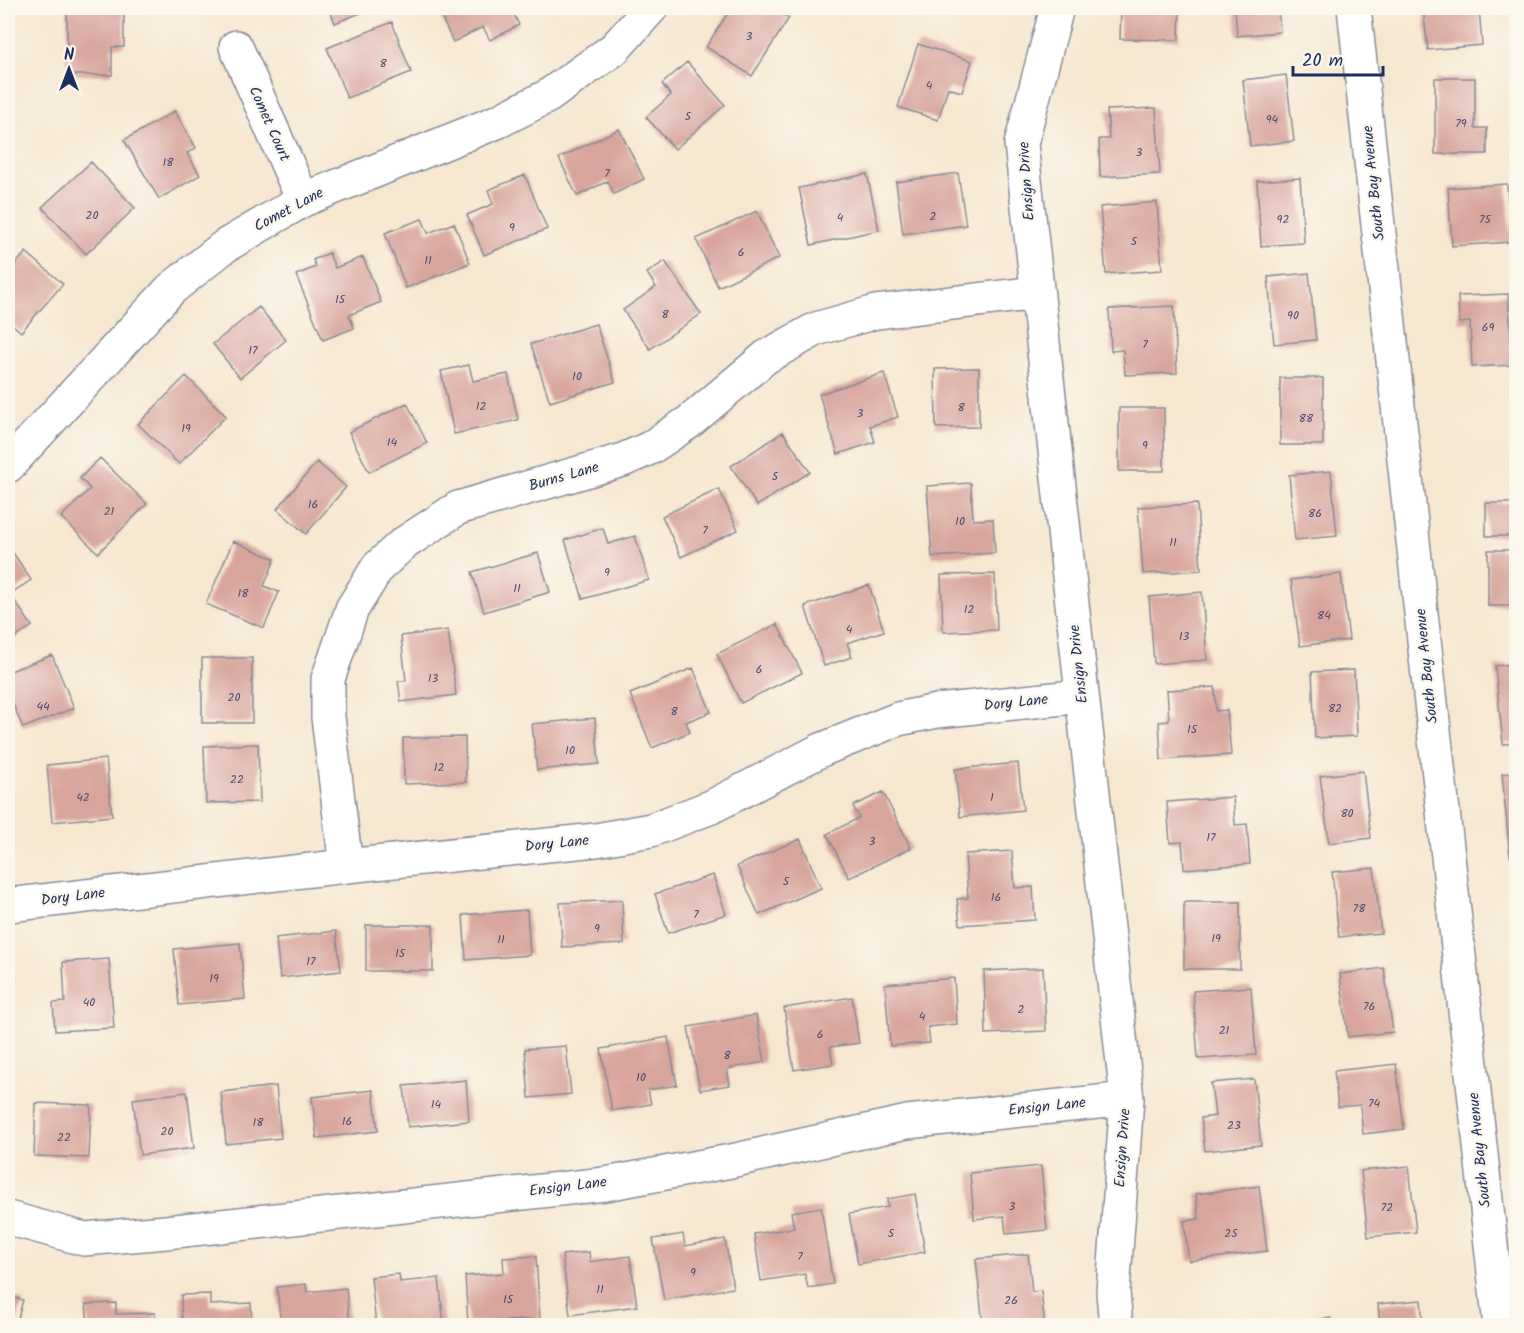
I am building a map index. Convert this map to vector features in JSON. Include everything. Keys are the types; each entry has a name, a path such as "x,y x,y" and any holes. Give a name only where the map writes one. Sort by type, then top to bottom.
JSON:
{"street":[{"name":"Comet Lane","path":"8,466 171,289 225,246 303,200 499,121 548,96 614,49 651,8"},
{"name":"Ensign Drive","path":"1057,8 1021,144 1127,1099 1113,1292 1116,1326"},
{"name":"South Bay Avenue","path":"1354,8 1500,1326"},
{"name":"Comet Court","path":"236,47 303,200"},
{"name":"Burns Lane","path":"346,866 328,717 328,679 352,609 378,567 403,544 458,508 623,460 650,448 689,422 766,357 816,329 876,312 1037,293"},
{"name":"Dory Lane","path":"8,905 596,840 651,830 711,807 821,750 898,719 936,711 1082,696"},
{"name":"Ensign Lane","path":"8,1218 84,1239 166,1232 605,1184 731,1161 907,1122 1127,1099"}],"building":[{"path":"67,8 124,8 124,47 112,47 112,75 67,75"},
{"path":"329,8 373,8 335,23"},
{"path":"437,8 511,8 519,25 490,40 483,27 453,42"},
{"path":"731,8 772,8 789,18 752,76 706,47"},
{"path":"1121,8 1180,8 1179,40 1120,39"},
{"path":"1235,8 1278,8 1280,32 1237,36"},
{"path":"1423,8 1479,8 1482,45 1428,50"},
{"path":"392,22 411,72 347,98 327,48"},
{"path":"918,44 972,61 962,92 948,88 938,120 898,107"},
{"path":"687,62 725,105 675,149 646,117 671,95 662,84"},
{"path":"1286,75 1294,141 1250,146 1243,80"},
{"path":"1435,78 1475,78 1475,128 1487,128 1487,154 1435,154"},
{"path":"1156,108 1160,174 1100,177 1099,139 1109,139 1107,110"},
{"path":"175,111 196,148 187,153 200,175 159,199 124,140"},
{"path":"619,129 644,179 614,194 608,181 577,196 559,158"},
{"path":"91,162 135,208 86,254 42,207"},
{"path":"958,173 966,225 903,234 896,182"},
{"path":"867,174 879,230 811,245 799,188"},
{"path":"525,175 547,229 484,255 467,215 493,204 488,190"},
{"path":"1300,178 1304,243 1261,246 1257,181"},
{"path":"1507,184 1511,242 1452,246 1448,188"},
{"path":"1157,202 1162,270 1106,274 1100,207"},
{"path":"757,211 779,258 718,287 696,239"},
{"path":"422,219 428,233 454,223 470,263 406,288 385,233"},
{"path":"26,252 63,284 21,332 8,321 8,273"},
{"path":"329,253 335,268 363,257 381,302 349,315 354,328 323,340 296,275 316,267 313,260"},
{"path":"665,261 701,314 650,349 623,310 656,287 647,273"},
{"path":"1309,273 1316,340 1274,344 1268,277"},
{"path":"1508,294 1513,365 1472,367 1470,322 1459,323 1458,296"},
{"path":"1174,306 1177,373 1125,375 1123,350 1111,351 1109,309"},
{"path":"259,307 286,340 240,378 213,344"},
{"path":"596,324 615,382 550,402 531,344"},
{"path":"469,365 473,381 508,374 518,420 454,434 441,371"},
{"path":"979,368 979,427 936,428 935,369"},
{"path":"884,373 898,417 870,426 875,442 838,454 819,394"},
{"path":"186,376 226,416 179,464 138,424"},
{"path":"1280,378 1323,378 1323,445 1280,445"},
{"path":"407,403 427,443 369,472 349,432"},
{"path":"1119,408 1164,408 1164,471 1119,471"},
{"path":"783,432 810,472 757,506 731,466"},
{"path":"100,458 147,504 98,553 61,517 90,489 80,478"},
{"path":"317,462 346,487 306,534 277,509"},
{"path":"1331,471 1337,536 1295,540 1289,475"},
{"path":"971,483 973,520 993,519 995,553 932,557 927,486"},
{"path":"719,489 738,530 681,557 662,516"},
{"path":"1486,503 1516,503 1516,536 1486,536"},
{"path":"1197,504 1201,570 1143,574 1138,507"},
{"path":"603,528 608,544 635,536 649,580 583,599 565,540"},
{"path":"233,541 275,559 264,586 279,592 264,628 206,604"},
{"path":"10,548 31,580 10,594 32,626 8,643 8,549"},
{"path":"1488,550 1516,550 1516,606 1488,606"},
{"path":"538,553 550,592 484,612 472,572"},
{"path":"995,574 997,630 943,632 941,575"},
{"path":"1341,574 1349,640 1300,646 1291,580"},
{"path":"869,585 884,631 847,643 852,657 824,666 805,606"},
{"path":"1202,592 1207,660 1154,664 1149,597"},
{"path":"777,624 802,673 741,703 717,654"},
{"path":"448,630 456,695 401,702 398,681 406,681 401,636"},
{"path":"52,655 74,708 23,728 8,692 8,672"},
{"path":"202,658 252,658 252,723 202,723"},
{"path":"1516,664 1516,743 1503,744 1495,666"},
{"path":"693,668 711,712 686,722 690,732 652,748 630,694"},
{"path":"1354,670 1357,736 1315,738 1312,672"},
{"path":"1215,687 1216,711 1227,710 1231,755 1161,760 1159,722 1169,721 1167,690"},
{"path":"595,718 599,764 537,770 532,724"},
{"path":"465,737 466,782 404,784 403,738"},
{"path":"258,744 260,802 206,803 204,746"},
{"path":"106,759 112,816 52,822 47,765"},
{"path":"1018,763 1023,810 960,817 955,769"},
{"path":"1363,771 1371,838 1329,843 1320,776"},
{"path":"1516,772 1516,855 1510,856 1502,774"},
{"path":"883,792 911,848 849,878 827,834 859,818 853,806"},
{"path":"1233,797 1235,825 1247,824 1250,864 1184,869 1182,842 1170,843 1167,802"},
{"path":"800,839 821,888 759,915 737,866"},
{"path":"1012,851 1015,888 1033,887 1035,920 960,925 957,899 968,898 965,854"},
{"path":"1374,868 1381,933 1339,937 1332,872"},
{"path":"713,875 726,914 668,933 655,894"},
{"path":"622,900 624,944 562,947 560,903"},
{"path":"1184,902 1240,902 1240,969 1184,969"},
{"path":"527,910 530,955 466,960 463,915"},
{"path":"366,925 433,925 433,971 366,971"},
{"path":"336,931 341,971 280,978 276,938"},
{"path":"240,943 245,999 179,1005 174,949"},
{"path":"109,959 114,1028 55,1031 53,1003 65,1002 63,962"},
{"path":"1043,968 1046,1031 986,1034 984,971"},
{"path":"1384,968 1393,1032 1348,1037 1340,974"},
{"path":"954,978 957,1024 928,1027 930,1043 890,1046 885,984"},
{"path":"1251,987 1256,1055 1198,1059 1193,991"},
{"path":"852,997 859,1043 830,1047 833,1064 794,1070 784,1008"},
{"path":"756,1015 765,1062 727,1069 730,1085 700,1090 688,1027"},
{"path":"668,1037 677,1085 648,1090 651,1104 612,1111 601,1049"},
{"path":"566,1046 571,1094 529,1098 525,1049"},
{"path":"1396,1064 1404,1129 1363,1134 1360,1105 1338,1107 1334,1071"},
{"path":"1254,1079 1261,1145 1205,1151 1201,1118 1215,1116 1211,1083"},
{"path":"466,1080 469,1121 408,1127 404,1086"},
{"path":"276,1086 281,1138 226,1144 221,1092"},
{"path":"373,1090 378,1131 317,1138 312,1097"},
{"path":"187,1092 194,1148 140,1155 133,1099"},
{"path":"36,1103 91,1105 89,1158 34,1156"},
{"path":"1041,1166 1047,1230 1006,1234 1004,1216 974,1219 970,1173"},
{"path":"1409,1166 1416,1232 1368,1237 1361,1171"},
{"path":"1259,1186 1267,1251 1189,1261 1184,1221 1199,1219 1196,1194"},
{"path":"915,1194 925,1252 858,1264 849,1214 888,1207 887,1199"},
{"path":"821,1207 833,1284 808,1288 805,1274 761,1281 754,1234 794,1228 791,1212"},
{"path":"683,1234 685,1246 725,1239 733,1288 664,1300 653,1239"},
{"path":"589,1252 590,1262 630,1256 637,1306 570,1315 562,1255"},
{"path":"1028,1254 1032,1292 1041,1291 1045,1326 983,1326 976,1259"},
{"path":"536,1256 540,1319 468,1323 465,1276 504,1273 503,1258"},
{"path":"399,1274 400,1282 439,1278 444,1326 376,1326 371,1277"},
{"path":"306,1284 307,1292 346,1288 350,1326 281,1326 277,1287"},
{"path":"210,1294 210,1305 251,1303 252,1326 182,1326 181,1295"},
{"path":"8,1296 23,1300 16,1326 8,1326"},
{"path":"1421,1300 1423,1326 1380,1326 1378,1304"},
{"path":"116,1303 116,1314 155,1313 156,1326 88,1326 86,1304"},
{"path":"1331,1318 1332,1326 1265,1326 1265,1324"}]}
